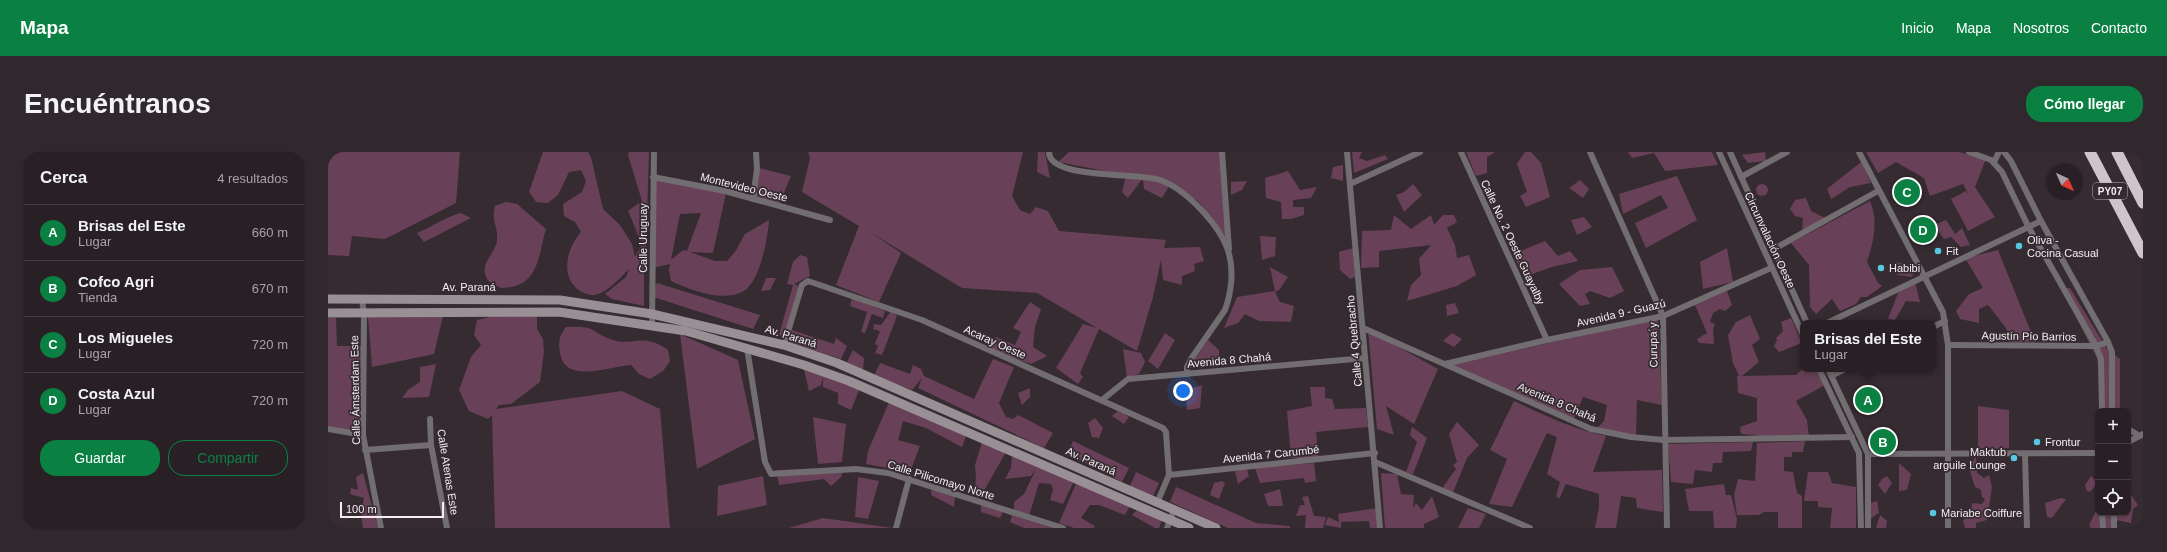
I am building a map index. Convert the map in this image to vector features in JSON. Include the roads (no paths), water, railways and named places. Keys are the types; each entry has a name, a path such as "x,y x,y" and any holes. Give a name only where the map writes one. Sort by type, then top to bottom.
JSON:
{"highway":[{"name":"PY07","path":"2090,152 2143,254"},
{"name":"PY07","path":"2116,152 2143,203"}],"street":[{"name":"Calle Uruguay","path":"652,325 654,152"},
{"path":"753,199 757,169 756,152"},
{"path":"1049,152 1054,164 1072,171 1152,178 1170,185 1200,207 1229,252"},
{"path":"1187,374 1188,365 1225,310 1228,301 1231,262 1222,152"},
{"name":"Calle 4 Quebracho","path":"1347,152 1362,328 1375,453 1380,528"},
{"path":"1350,184 1420,152"},
{"name":"Calle No. 2 Oeste Guayalby","path":"1461,152 1547,340"},
{"name":"Curupa´y","path":"1590,152 1663,316 1664,440 1667,528"},
{"name":"Circunvalación Oeste","path":"1719,152 1800,329"},
{"path":"1730,152 1806,320"},
{"path":"1741,177 1788,152"},
{"path":"1859,152 1878,191 1943,312 1948,345 1948,528"},
{"path":"1969,152 1994,162 2002,172 2028,226 2096,346 2101,359 2102,408"},
{"path":"1994,162 1999,152"},
{"path":"2004,152 2011,161 2041,221 2108,342 2112,352 2112,408"},
{"name":"Montevideo Oeste","path":"653,177 753,199 830,220"},
{"path":"1774,249 1878,191"},
{"path":"1833,320 2041,221"},
{"name":"Avenida 9 - Guazú","path":"1445,364 1547,340 1663,316 1771,268"},
{"name":"Acaray Oeste","path":"784,344 802,285 808,281 922,320 1157,424 1165,430 1169,475 1157,503"},
{"name":"Calle Ámsterdam Este","path":"362,298 364,314 363,435 381,528"},
{"name":"Av. Paraná","path":"328,299 552,299 652,314 784,344 837,363 1216,528"},
{"name":"Av. Paraná","path":"328,313 364,314 548,311 686,331 804,365 881,395 1168,524 1189,528"},
{"path":"1936,326 1945,321"},
{"name":"Avenida 8 Chahá","path":"1362,328 1591,429 1631,437 1664,440 1852,437"},
{"name":"Agustín Pío Barrios","path":"1948,345 2096,346 2108,342"},
{"name":"Calle Pilicomayo Norte","path":"747,348 765,462 769,473 774,475 856,469 888,473 1064,528"},
{"name":"Avenida 8 Chahá","path":"1102,400 1128,379 1365,358"},
{"path":"1820,372 1859,453 1861,528"},
{"path":"1829,372 1868,454 1868,528"},
{"path":"1831,376 1839,372"},
{"path":"881,395 885,384"},
{"name":"Calle Atenas Este","path":"430,419 431,445 447,528"},
{"path":"328,428 363,435"},
{"path":"2131,430 2142,435"},
{"path":"2131,440 2142,435"},
{"path":"365,450 431,445"},
{"name":"Avenida 7 Carumbé","path":"1169,475 1375,453"},
{"path":"1868,454 2095,453"},
{"path":"2026,454 2027,528"},
{"path":"1375,462 1530,528"},
{"path":"896,528 909,480"},
{"path":"1168,524 1174,510"},
{"path":"2102,516 2103,528"},
{"path":"2114,516 2114,528"}],"place":[{"name":"Los Migueles","path":"1907,192"},
{"name":"Costa Azul","path":"1923,230"},
{"name":"Oliva - Cocina Casual","path":"2019,246"},
{"name":"Fit","path":"1938,251"},
{"name":"Habibi","path":"1881,268"},
{"name":"Brisas del Este","path":"1868,400"},
{"name":"Cofco Agri","path":"1883,442"},
{"name":"Frontur","path":"2037,442"},
{"name":"Maktub arguile Lounge","path":"2014,458"},
{"name":"Mariabe Coiffure","path":"1933,513"}]}
